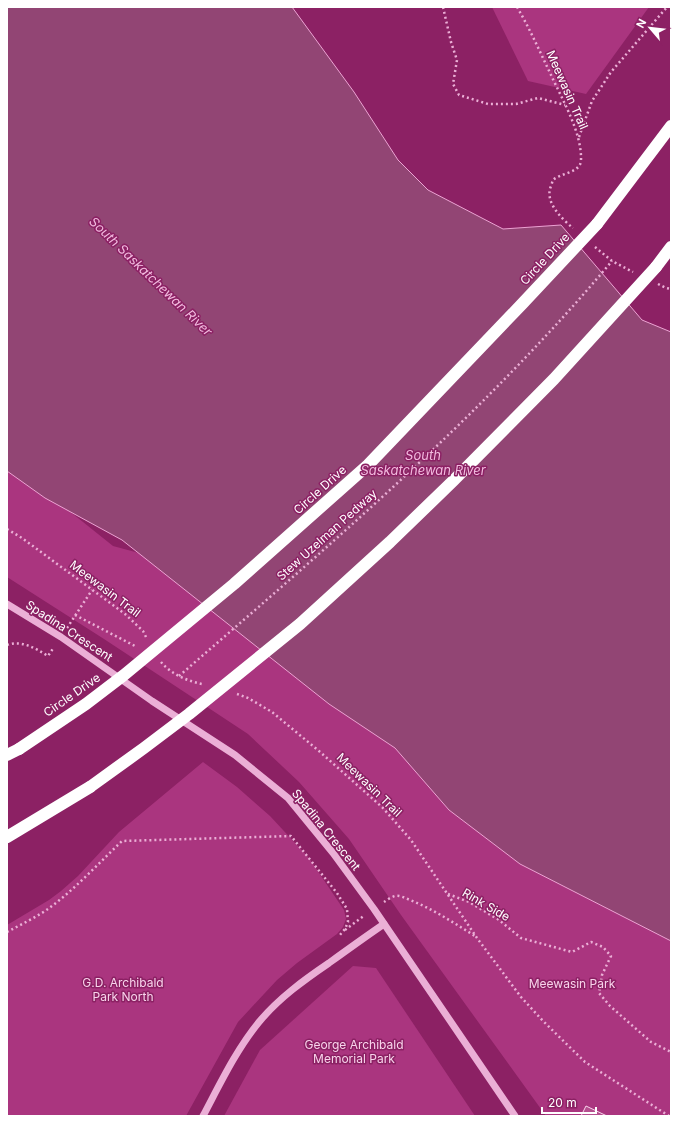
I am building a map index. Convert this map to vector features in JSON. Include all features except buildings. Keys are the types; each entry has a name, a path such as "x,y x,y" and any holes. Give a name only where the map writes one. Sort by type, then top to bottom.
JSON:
{"highway":[{"name":"Circle Drive","path":"7,756 86,704 124,675 234,584 368,465 597,224 671,126"},
{"path":"7,837 90,787 144,748 189,714 300,624 453,481 554,379 656,267 671,247"}],"street":[{"name":"Spadina Crescent","path":"7,604 60,637 152,701 235,755 288,798 333,853 384,924 515,1116"},
{"path":"202,1116 241,1046 259,1022 297,985 384,924"}],"path":[{"path":"443,7 451,42 457,60 453,84 458,95 488,104 516,104 538,98 565,105"},
{"name":"Meewasin Trail","path":"517,7 526,22 565,105 578,137 581,162 578,168 553,180 548,191 550,202 565,222 577,232"},
{"path":"578,137 592,101 611,72 667,7"},
{"name":"Stew Uzelman Pedway","path":"179,676 294,577 402,480 491,393 583,296 612,261 594,246"},
{"name":"Meewasin Trail","path":"7,529 22,538 116,606 135,622 143,631 149,642"},
{"path":"7,645 23,644 33,646 48,656 92,590"},
{"path":"75,615 138,648"},
{"path":"159,659 163,664 179,676 192,682 205,685"},
{"name":"Meewasin Trail","path":"233,692 248,698 272,712 320,750 370,796 407,835 477,938 521,997 543,1021 585,1062 669,1116"},
{"path":"7,932 52,906 122,841 291,836 347,909 348,922 339,936"},
{"name":"Rink Side","path":"448,894 469,902 499,920 521,938 572,952 591,942 603,947 611,956 602,975 599,993 610,1006 651,1042 671,1052"},
{"path":"342,932 393,896 397,896 418,903 446,918 477,938"}],"green space":[{"path":"492,7 649,7 586,94 528,81"},
{"name":"Meewasin Park","path":"7,464 43,490 113,546 150,556 671,929 671,1116 546,1116 401,915 349,839 299,782 248,734 7,577"},
{"name":"G.D. Archibald Park North","path":"203,762 237,787 270,816 309,858 344,910 346,919 343,927 337,934 297,963 277,980 238,1022 186,1116 7,1116 7,925 49,900 61,891 78,876 119,832"},
{"name":"George Archibald Memorial Park","path":"353,966 376,968 475,1116 224,1116 260,1050"}],"water":[{"name":"South Saskatchewan River","path":"7,7 292,7 354,92 398,160 428,190 503,229 561,225 642,320 671,332 671,941 520,864 449,810 395,748 329,704 122,540 45,498 7,471"}]}
